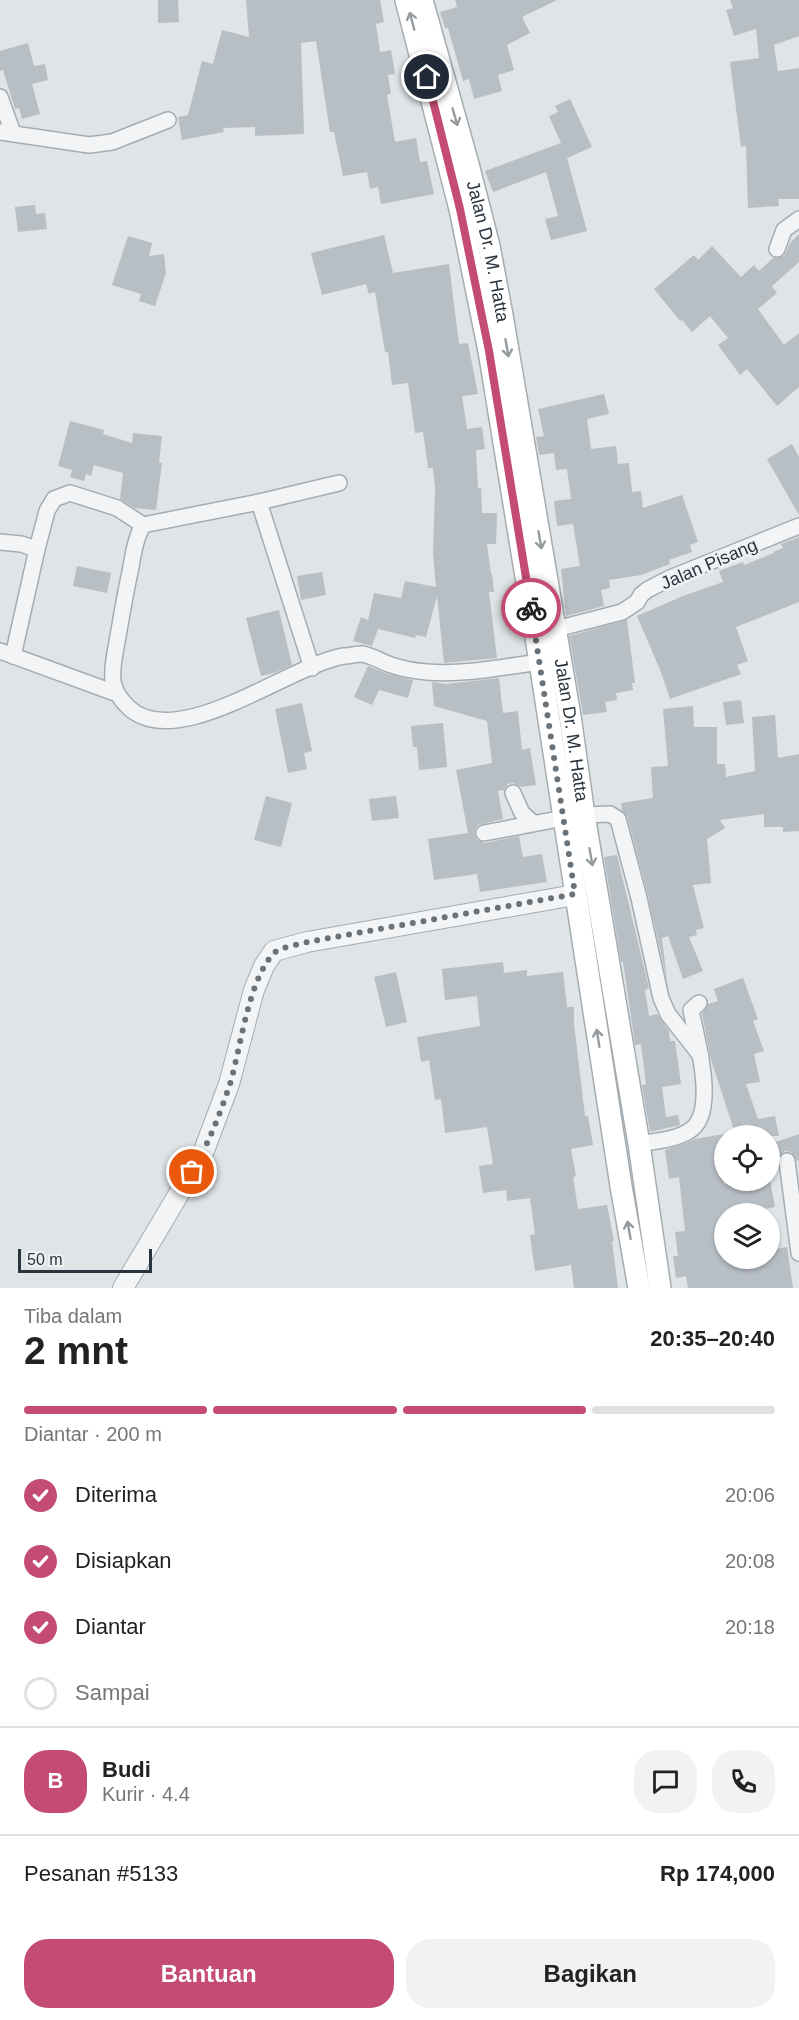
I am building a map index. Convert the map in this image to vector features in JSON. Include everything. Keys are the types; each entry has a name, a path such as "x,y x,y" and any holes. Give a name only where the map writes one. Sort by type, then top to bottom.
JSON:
{"main road":[{"name":"Jalan Dr. M. Hatta","path":"406,0 427,77 502,315 556,628 574,816 575,894 639,1288"},
{"name":"Jalan Dr. M. Hatta","path":"422,0 468,164 489,351 540,662 574,816 639,1144 660,1288"}],"street":[{"path":"0,97 7,133 55,141 89,145 112,142 168,120"},
{"path":"777,249 784,230 799,219"},
{"path":"339,483 259,502 143,525 117,508 70,493 54,499 47,511 6,653 116,693 129,708 139,715 171,721 199,716 340,657 363,654 394,666 443,673 540,662"},
{"path":"259,502 312,668"},
{"path":"116,693 113,666 135,547 143,525"},
{"name":"Jalan Pisang","path":"556,628 622,612 637,602 647,590 670,578 799,526"},
{"path":"0,542 21,544 37,549"},
{"path":"513,793 522,813 534,824"},
{"path":"483,833 574,816 610,814 618,819 639,898 661,998 668,1014 701,1056"},
{"path":"123,1288 203,1153 230,1084 254,990 264,966 274,951 307,942 575,894"},
{"path":"639,1144 680,1136 691,1131 697,1124 701,1114 703,1096 701,1056 691,1010 699,1004"},
{"path":"787,1161 799,1253"}],"building":[{"path":"158,0 178,0 179,22 158,23"},
{"path":"246,0 380,0 384,22 376,24 380,52 391,50 395,74 388,75 391,94 387,95 395,142 416,138 420,162 427,161 434,194 381,204 378,187 370,189 367,172 343,176 334,132 330,132 316,41 301,43 304,134 255,136 255,127 223,128 224,132 182,140 178,117 188,115 202,61 213,64 222,30 249,37"},
{"path":"455,0 557,0 522,17 530,33 507,45 514,70 498,75 502,91 474,99 469,79 463,81 448,28 445,28 440,12 457,7"},
{"path":"730,0 799,0 799,36 774,45 778,71 799,68 799,199 778,199 779,206 748,208 746,146 741,147 730,62 759,58 756,29 734,36 726,10 733,8"},
{"path":"28,43 34,66 45,64 48,80 32,84 40,114 22,119 19,108 15,109 3,70 0,71 0,51"},
{"path":"570,99 592,147 567,158 587,231 551,240 545,219 558,216 546,172 493,192 485,171 561,143 549,116 558,112 555,106"},
{"path":"35,205 36,214 45,213 47,229 18,232 15,207"},
{"path":"799,234 799,262 772,286 777,293 758,309 784,345 799,333 799,387 777,406 747,369 740,375 718,345 728,338 710,316 692,332 654,289 694,255 698,260 712,246 741,277 754,265 759,271 773,258 784,256 790,243"},
{"path":"384,235 393,273 449,264 459,344 468,343 478,394 462,396 467,429 482,427 485,449 476,450 482,513 497,513 496,544 487,544 494,592 489,592 497,658 444,663 437,596 426,637 416,635 415,638 378,629 372,646 353,641 361,617 368,620 374,593 401,598 405,581 436,587 433,553 435,489 433,468 428,468 423,432 415,433 408,383 392,385 388,352 385,352 375,292 369,294 366,284 322,295 311,253"},
{"path":"128,236 152,243 149,256 164,254 166,273 155,306 139,301 141,294 112,285"},
{"path":"604,394 609,414 587,419 591,449 616,446 618,464 629,463 632,492 641,491 643,508 682,495 698,542 690,545 692,552 669,560 670,564 641,575 609,580 610,588 601,590 604,606 566,616 561,569 580,566 573,524 557,526 554,501 571,499 567,469 556,470 554,453 539,455 536,437 544,436 538,409"},
{"path":"70,421 104,430 103,434 132,443 133,433 162,436 159,463 162,463 156,510 134,508 120,499 123,473 94,465 91,476 86,474 84,481 70,477 72,470 58,466"},
{"path":"792,444 799,457 799,515 767,459"},
{"path":"799,537 799,602 736,627 748,661 737,665 741,674 670,699 637,616 723,582 719,571 743,562 744,565 774,553 783,548 781,544"},
{"path":"77,566 111,573 107,593 73,586"},
{"path":"322,572 326,595 301,600 297,576"},
{"path":"279,610 292,665 261,676 246,618"},
{"path":"627,620 635,683 632,683 633,690 616,693 617,700 605,702 607,712 583,715 569,636"},
{"path":"368,666 413,680 408,698 379,690 372,705 354,697"},
{"path":"499,678 503,713 518,711 522,750 530,748 536,785 521,787 513,783 508,784 504,790 498,791 503,819 478,825 475,835 477,840 485,843 519,836 523,857 542,854 547,882 480,892 477,874 434,880 428,839 468,833 456,770 492,763 487,721 434,706 432,682 446,684"},
{"path":"741,700 744,723 726,725 723,702"},
{"path":"302,703 312,751 304,753 307,769 288,773 275,709"},
{"path":"693,706 694,727 717,727 717,764 725,764 726,777 755,771 752,717 775,715 778,758 799,754 799,831 783,832 783,827 764,827 764,814 720,820 725,828 707,839 711,883 693,885 704,928 696,930 697,935 689,937 703,971 683,979 668,936 662,938 667,980 648,896 627,816 622,810 621,803 653,798 651,767 668,766 663,709"},
{"path":"443,723 447,767 419,770 417,747 413,747 411,726"},
{"path":"266,796 292,803 281,847 254,840"},
{"path":"396,796 399,818 372,821 369,799"},
{"path":"617,855 649,988 645,990 649,1016 657,1014 669,1031 670,1041 675,1041 681,1084 662,1087 666,1117 678,1115 680,1125 650,1132 642,1085 646,1084 641,1044 635,1045 604,857"},
{"path":"503,962 504,973 527,970 527,976 563,972 567,1007 574,1007 585,1116 588,1116 593,1145 571,1149 576,1176 573,1177 578,1209 607,1205 614,1241 612,1241 618,1288 574,1288 571,1265 535,1271 530,1235 535,1234 530,1198 507,1201 506,1190 483,1193 479,1166 493,1164 487,1127 445,1133 441,1099 435,1100 429,1060 421,1062 417,1037 480,1026 477,996 445,1000 442,969"},
{"path":"396,972 407,1022 386,1027 374,977"},
{"path":"743,978 758,1019 753,1021 764,1051 754,1054 760,1082 746,1084 758,1119 775,1116 777,1125 732,1125 711,1060 702,1014 708,1004 718,1001 714,989"},
{"path":"799,1134 799,1160 797,1161 791,1152 785,1151 780,1155 780,1141"},
{"path":"714,1136 714,1191 772,1191 774,1203 714,1203 714,1269 780,1269 780,1248 787,1247 793,1288 688,1288 686,1276 676,1278 673,1256 678,1256 675,1232 685,1231 679,1177 669,1179 665,1150 695,1139"}],"way so far":[{"path":"192,1172 203,1153 230,1084 254,990 264,966 274,951 307,942 575,894 531,608"}],"route":[{"path":"427,77 460,209 489,351 531,608"}]}
